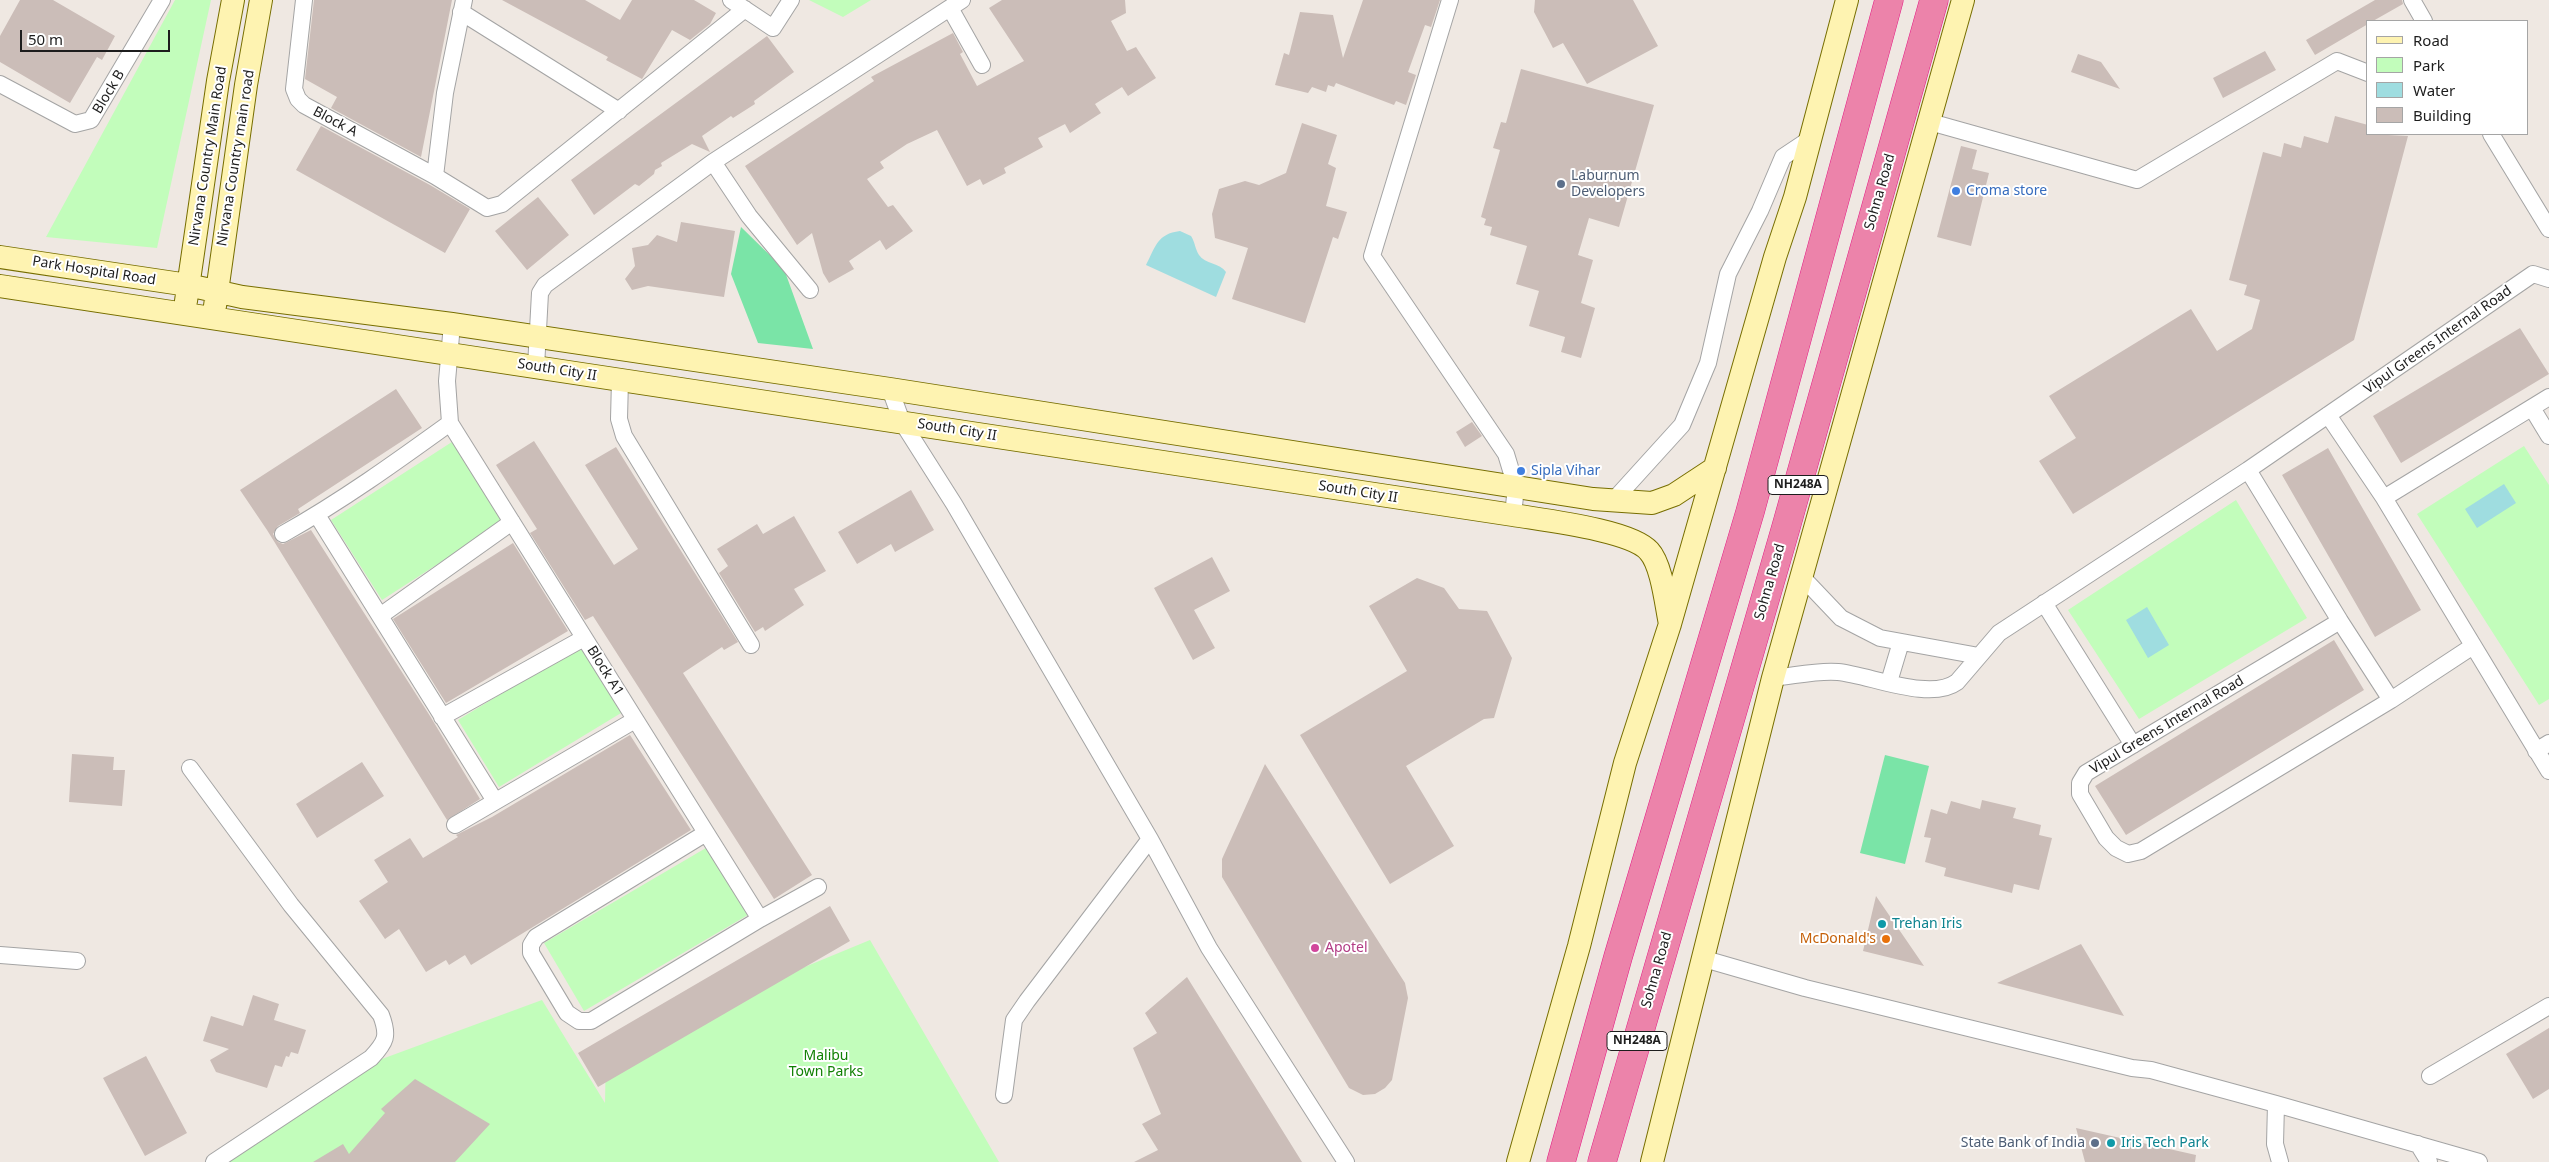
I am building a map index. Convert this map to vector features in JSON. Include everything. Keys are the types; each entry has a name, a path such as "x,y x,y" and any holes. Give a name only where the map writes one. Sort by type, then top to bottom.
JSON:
{"highway":[{"name":"NH248A","path":"1561,1162 1618,957 1750,512 1890,0"},
{"name":"Sohna Road","path":"1602,1162 1786,527 1934,0"}],"main road":[{"name":"Nirvana Country Main Road","path":"185,312 218,81 233,0"},
{"name":"Nirvana Country main road","path":"214,317 261,0"},
{"path":"1518,1162 1579,946 1625,763 1670,624 1810,139 1847,0"},
{"path":"1652,1162 1773,678 1963,0"},
{"name":"Park Hospital Road","path":"0,257 188,286"},
{"name":"Park Hospital Road","path":"0,286 185,312"},
{"path":"188,286 242,297 538,336 890,389 1613,501 1639,504 1664,500 1715,468"},
{"name":"South City II","path":"185,312 1512,515 1623,537 1632,539 1649,550 1657,565 1670,624"}],"street":[{"name":"Block B","path":"0,84 75,124 92,120 162,0"},
{"name":"Block A","path":"304,0 294,89 298,99 304,105 435,176 482,206 493,207 502,204 745,9"},
{"path":"731,0 773,28 790,0"},
{"path":"1450,0 1372,256 1506,454 1516,487 1512,515"},
{"path":"2412,0 2423,20"},
{"path":"536,367 540,293 545,285 713,162 956,4 982,65"},
{"path":"435,176 445,93 463,6 619,111"},
{"path":"1930,122 2137,180 2337,61 2366,72"},
{"path":"2492,135 2549,229"},
{"path":"1613,501 1682,425 1708,363 1728,274 1760,211 1783,157 1810,139"},
{"path":"713,162 749,216 810,290"},
{"name":"Vipul Greens Internal Road","path":"1889,682 1937,690 1948,688 1999,633 2248,470 2533,274 2540,274 2549,279"},
{"path":"283,534 317,515 450,423 447,381 452,324"},
{"path":"620,380 619,419 624,436 751,645"},
{"path":"890,389 902,422 954,504 1150,839 1209,948 1346,1162"},
{"path":"2384,498 2549,397"},
{"path":"2532,408 2549,436"},
{"path":"2328,416 2384,498 2473,646 2543,747 2549,771"},
{"name":"Block A1","path":"450,423 760,919"},
{"path":"2248,470 2340,621 2391,700"},
{"path":"317,515 495,801"},
{"path":"380,616 512,522"},
{"path":"1802,577 1841,618 1880,638 1979,656"},
{"path":"2044,603 2133,745"},
{"name":"Vipul Greens Internal Road","path":"2340,621 2086,773 2080,782 2080,794 2106,838 2116,848 2128,854 2141,851 2391,700 2473,646"},
{"path":"442,717 584,638"},
{"path":"1773,678 1837,672 1889,682 1901,642"},
{"path":"455,826 635,720"},
{"path":"190,768 291,905 381,1015 386,1030 382,1047 371,1058 214,1162"},
{"path":"706,834 536,937 531,946 531,953 567,1013 579,1021 591,1021 760,919 818,888"},
{"path":"1004,1095 1014,1020 1026,1001 1150,839"},
{"path":"0,955 77,960"},
{"path":"1702,958 1805,988 2132,1068 2151,1070 2479,1162"},
{"path":"2430,1076 2549,1006"},
{"path":"2276,1104 2275,1144 2280,1162"},
{"path":"2418,1144 2429,1162"}],"green space":[{"path":"175,0 211,0 157,248 46,237"},
{"path":"809,0 871,0 843,17"},
{"path":"741,227 784,269 813,349 758,343 731,274"},
{"path":"455,440 506,520 382,600 331,520"},
{"path":"2524,446 2549,485 2549,699 2539,705 2417,514"},
{"path":"2236,500 2307,618 2139,719 2068,610"},
{"path":"583,644 626,710 499,787 458,720"},
{"path":"1885,755 1929,766 1905,864 1860,853"},
{"path":"711,845 753,912 584,1011 544,943"},
{"name":"Malibu Town Parks","path":"870,940 999,1162 213,1162 371,1063 542,1000 605,1103 606,1049"}],"water":[{"path":"1180,231 1191,236 1202,258 1226,272 1216,297 1146,265 1162,238"},
{"path":"2504,484 2516,503 2477,528 2465,509"},
{"path":"2147,607 2169,645 2148,658 2126,620"}],"building":[{"path":"20,0 53,0 115,36 102,60 97,57 70,103 0,62 0,36"},
{"path":"314,0 452,0 421,157 331,108 337,97 305,79"},
{"path":"502,0 585,0 620,20 632,0 694,0 716,13 710,24 690,40 672,30 642,79 606,60 608,57"},
{"path":"1002,0 1125,0 1126,13 1111,21 1127,51 1136,47 1156,78 1128,96 1122,87 1095,104 1101,113 1070,133 1065,124 1038,138 1043,147 1004,168 1006,173 983,185 980,179 967,186 937,130 907,144 880,162 884,168 867,179 888,207 893,205 913,231 886,250 880,240 849,261 854,269 829,283 823,273 812,233 797,245 745,166 874,81 871,77 953,33 963,52 960,54 977,86 1024,61 989,8"},
{"path":"1363,0 1440,0 1431,27 1425,25 1408,72 1416,75 1406,105 1396,101 1394,105 1336,83 1334,87 1328,85 1326,92 1312,87 1308,93 1275,85 1284,53 1289,55 1300,12 1333,15 1343,58"},
{"path":"1535,0 1633,0 1658,46 1587,84 1563,43 1553,48 1534,12"},
{"path":"2375,0 2402,0 2403,4 2375,20 2366,20 2366,25 2315,55 2306,40"},
{"path":"767,36 794,72 754,101 755,104 733,118 731,116 702,136 710,152 692,144 661,163 662,166 655,170 654,174 639,186 635,184 594,215 571,180"},
{"path":"2265,51 2276,70 2223,98 2213,78"},
{"path":"2078,54 2101,62 2120,89 2071,72"},
{"name":"Laburnum Developers","path":"1521,69 1654,105 1619,227 1589,218 1578,255 1593,260 1581,303 1595,308 1581,358 1561,352 1565,337 1529,326 1539,291 1516,284 1527,246 1490,235 1492,227 1484,225 1486,219 1481,217 1500,150 1493,148 1501,122 1506,123"},
{"path":"2335,116 2366,124 2366,135 2408,136 2354,340 2073,514 2039,461 2076,438 2049,396 2191,309 2217,351 2252,329 2260,300 2244,295 2247,285 2229,280 2263,152 2281,157 2284,143 2301,148 2304,136 2328,143"},
{"path":"1302,123 1337,135 1328,164 1336,168 1326,206 1347,212 1338,239 1333,237 1305,323 1232,299 1248,248 1215,238 1212,214 1219,189 1245,181 1259,185 1286,173"},
{"path":"321,126 430,185 470,209 445,253 296,170"},
{"path":"1961,146 1977,150 1972,169 1989,173 1971,246 1937,237"},
{"path":"538,197 569,235 527,270 495,231"},
{"path":"681,222 735,231 724,297 648,286 632,290 625,279 635,266 632,248 648,245 657,235 677,242"},
{"path":"2520,328 2549,374 2401,463 2373,416"},
{"path":"396,389 422,428 298,509 300,513 278,526 273,534 278,542 283,544 311,530 430,716 480,799 447,820 267,530 240,490"},
{"path":"1472,422 1482,436 1465,447 1456,432"},
{"path":"534,441 614,565 638,549 585,465 616,447 738,642 724,650 722,647 683,673 812,875 774,899 593,616 585,620 530,533 537,529 496,465"},
{"path":"2328,448 2421,610 2375,637 2282,475"},
{"path":"911,490 934,530 895,552 891,544 857,564 838,532"},
{"path":"794,516 826,571 794,589 804,605 765,631 763,627 755,632 719,573 728,566 717,549 757,524 763,534"},
{"path":"513,543 568,631 446,703 393,619"},
{"path":"1212,557 1230,591 1194,610 1215,648 1193,660 1154,588"},
{"path":"1417,578 1444,588 1459,609 1487,611 1512,658 1494,718 1484,719 1406,766 1454,846 1390,884 1300,735 1407,671 1369,606"},
{"path":"2334,640 2364,690 2126,835 2095,786"},
{"path":"630,735 691,830 471,965 465,955 449,965 446,960 426,972 399,929 385,939 359,901 388,882 374,860 410,838 423,858 458,837 456,835 492,817"},
{"path":"72,754 114,757 113,770 125,770 122,806 69,802"},
{"path":"362,762 384,796 317,838 296,804"},
{"path":"1265,764 1405,983 1408,998 1392,1080 1385,1088 1375,1094 1363,1095 1349,1088 1222,877 1222,859"},
{"path":"1982,800 2016,808 2013,818 2041,825 2039,835 2052,838 2039,890 2014,884 2012,893 1944,876 1946,868 1925,862 1931,838 1924,837 1931,809 1947,814 1951,801 1980,809"},
{"name":"Trehan Iris","path":"1876,896 1924,966 1863,951"},
{"path":"830,906 850,941 598,1087 578,1053"},
{"path":"2081,944 2124,1016 1997,983"},
{"path":"1187,977 1302,1162 1134,1162 1158,1150 1142,1124 1161,1114 1133,1048 1157,1033 1145,1013"},
{"path":"253,995 279,1004 274,1020 306,1030 298,1054 291,1052 289,1057 286,1056 282,1067 275,1065 267,1088 216,1072 210,1060 229,1049 203,1041 211,1016 243,1026"},
{"path":"2549,1028 2549,1089 2533,1099 2506,1054"},
{"path":"146,1056 187,1133 145,1156 103,1078"},
{"path":"415,1079 490,1124 455,1162 313,1162 343,1144 349,1154 385,1113 381,1109"},
{"name":"Iris Tech Park","path":"2076,1128 2196,1155 2195,1162 2085,1162"}],"place":[{"name":"Laburnum Developers","path":"1561,184"},
{"name":"Croma store","path":"1956,191"},
{"name":"Sipla Vihar","path":"1521,471"},
{"name":"Trehan Iris","path":"1882,924"},
{"name":"McDonald's","path":"1886,939"},
{"name":"Apotel","path":"1315,948"},
{"name":"State Bank of India","path":"2095,1143"},
{"name":"Iris Tech Park","path":"2111,1143"}]}
